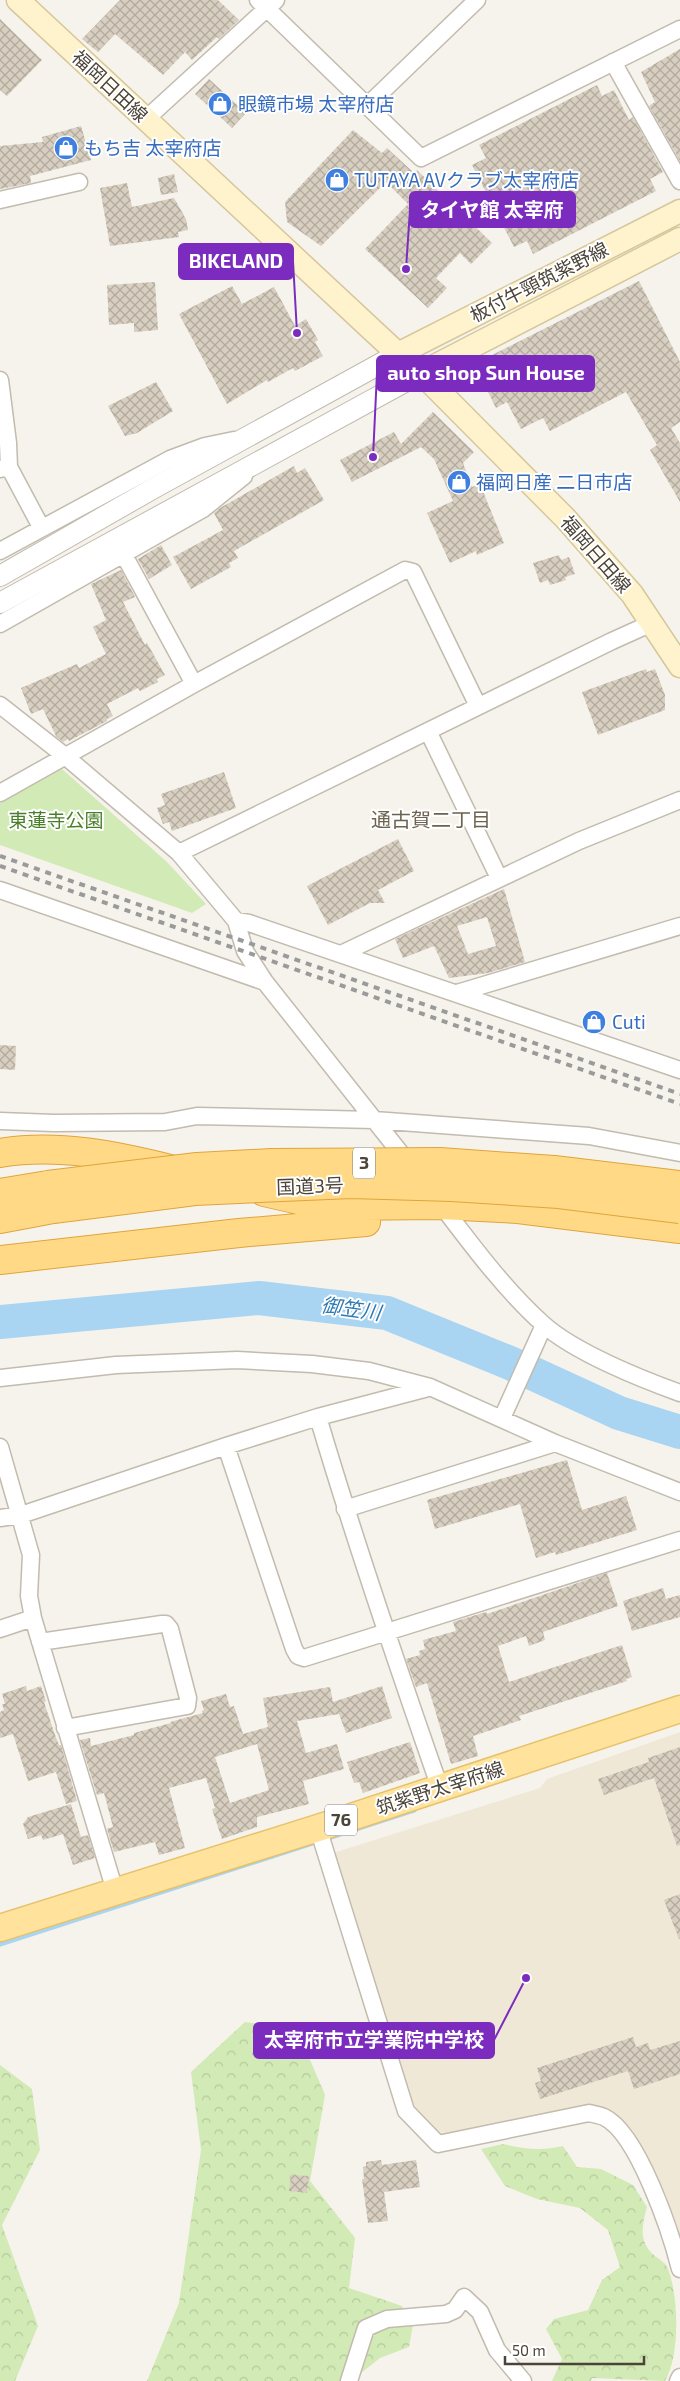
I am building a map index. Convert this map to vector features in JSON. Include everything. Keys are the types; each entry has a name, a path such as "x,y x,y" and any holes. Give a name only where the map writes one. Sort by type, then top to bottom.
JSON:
{"highway":[{"name":"3","path":"2,1152 62,1151 114,1155 312,1203 447,1213 592,1230 680,1243"},
{"name":"国道3号","path":"0,1218 51,1197 197,1167 271,1163 440,1162 554,1170 680,1185"},
{"name":"国道3号","path":"0,1193 51,1197 351,1184 452,1187 559,1194 680,1209"},
{"name":"3","path":"0,1260 343,1223 447,1213 518,1209 680,1229"}],"main road":[{"name":"福岡日田線","path":"18,0 398,354 421,373 566,519 632,594 680,666"},
{"name":"板付牛頸筑紫野線","path":"398,354 680,211"},
{"name":"板付牛頸筑紫野線","path":"421,373 680,238"},
{"name":"筑紫野太宰府線","path":"0,1928 115,1891 321,1837 440,1788 680,1709"}],"street":[{"path":"367,106 478,0"},
{"path":"146,119 267,3 367,106 421,158 680,29"},
{"path":"613,62 680,181"},
{"path":"0,200 79,182"},
{"path":"0,576 154,488 398,354"},
{"path":"0,603 164,511 265,459 421,373"},
{"path":"0,380 8,443 4,468 42,527"},
{"path":"0,551 170,459 205,446 248,438"},
{"path":"0,624 203,509 265,459"},
{"path":"124,554 194,684"},
{"path":"0,792 405,570 413,572 478,706"},
{"path":"179,853 652,623"},
{"path":"0,705 65,756 179,853 236,921 240,940 245,951 265,982 542,1330 651,1382 680,1393"},
{"path":"428,731 499,878"},
{"path":"342,953 579,841 680,800"},
{"path":"0,890 265,982"},
{"path":"236,921 250,923 342,953 680,1070"},
{"path":"456,993 680,926"},
{"path":"0,1121 54,1123 165,1122 197,1116 374,1120 589,1136 680,1153"},
{"path":"502,1418 542,1330"},
{"path":"0,1378 116,1365 237,1360 312,1364 369,1371 430,1387 555,1443 680,1492"},
{"path":"0,1518 21,1516 226,1446 318,1417 430,1387"},
{"path":"318,1417 345,1509 440,1788"},
{"path":"345,1509 555,1443"},
{"path":"226,1446 294,1649 298,1656 304,1658 680,1540"},
{"path":"0,1447 31,1555 29,1596 33,1618 115,1891"},
{"path":"0,1628 33,1618"},
{"path":"40,1642 162,1624 166,1624 170,1629 188,1698 187,1706 66,1728"},
{"path":"321,1837 406,2110 438,2144 589,2113 605,2117 622,2132 657,2195 680,2269"},
{"path":"349,2381 366,2328 386,2319 446,2314 455,2310 464,2297 480,2312 497,2350 523,2381"}],"shaded area":[{"path":"680,1732 680,2244 665,2200 633,2131 608,2109 586,2107 446,2134 438,2131 412,2104 333,1853 540,1788 547,1779"}],"green space":[{"name":"東蓮寺公園","path":"62,769 167,862 206,904 192,913 0,845 0,803"},
{"path":"245,2022 297,2029 325,2095 310,2181 355,2238 349,2288 402,2306 413,2325 409,2347 380,2358 356,2377 355,2381 147,2381 179,2303 201,2150 191,2072"},
{"path":"0,2065 32,2089 40,2150 2,2225 38,2326 15,2381 0,2381"},
{"path":"503,2144 533,2149 563,2146 577,2167 601,2169 633,2185 647,2207 643,2227 646,2245 667,2267 672,2281 676,2310 675,2342 670,2370 665,2381 592,2378 591,2381 552,2381 562,2359 546,2329 554,2319 588,2310 602,2280 620,2267 608,2230 580,2208 537,2199 505,2186 481,2149"}],"building":[{"path":"120,0 218,0 239,20 219,39 217,37 192,60 185,52 163,75 115,34 98,52 82,39"},
{"path":"0,19 42,60 7,96 0,90"},
{"path":"680,49 680,161 649,106 655,102 641,72"},
{"name":"眼鏡市場 太宰府店","path":"209,79 246,113 232,128 195,94"},
{"path":"597,85 602,96 614,90 629,120 633,117 663,172 650,179 656,191 533,254 527,241 514,247 472,165 486,158 479,145"},
{"path":"81,126 91,160 30,176 31,183 0,189 0,146 43,142 42,137"},
{"path":"353,130 382,153 387,148 414,173 417,170 492,243 471,264 460,253 436,278 447,288 428,308 365,249 408,204 386,182 321,246 287,222 285,202"},
{"path":"174,174 178,192 161,195 158,178"},
{"path":"127,183 132,207 174,198 186,219 188,230 178,232 179,237 110,246 100,188"},
{"path":"639,281 680,362 680,422 671,428 680,443 680,502 650,450 657,445 626,392 550,431 543,418 521,429 507,402 496,408 474,364"},
{"path":"155,282 158,330 134,332 134,323 109,325 107,285"},
{"path":"232,286 242,304 274,287 295,326 306,319 318,340 315,342 323,356 295,371 293,368 268,382 267,380 227,404 179,314"},
{"path":"156,382 173,411 137,433 125,436 108,406"},
{"path":"433,412 474,452 463,463 472,487 480,484 504,543 477,555 476,551 450,563 427,513 453,501 434,459 421,447 352,482 340,460 394,432 401,444"},
{"path":"294,466 297,473 305,468 324,500 234,551 238,558 229,563 231,567 191,589 173,557 223,530 214,513 220,508"},
{"path":"161,545 172,565 149,579 138,559"},
{"path":"559,555 561,560 569,557 575,574 565,577 566,580 550,585 548,580 540,583 533,563"},
{"path":"121,570 135,597 123,602 145,645 147,643 165,675 157,679 158,682 140,691 138,688 107,704 113,716 69,741 68,739 63,742 56,736 43,709 31,714 21,688 77,664 79,668 106,654 93,627 106,620 91,584"},
{"path":"646,669 647,672 655,669 665,695 665,710 598,735 582,692"},
{"path":"224,772 236,808 172,831 169,822 163,824 157,808 165,805 161,794"},
{"path":"398,839 414,871 378,890 385,903 370,903 328,925 307,886"},
{"path":"504,889 525,962 488,973 449,978 434,946 403,958 395,939","holes":["487,917 496,946 468,954 457,926"]},
{"path":"0,1045 16,1046 15,1070 0,1069"},
{"path":"567,1460 582,1510 626,1496 637,1530 556,1555 555,1552 536,1558 520,1504 435,1529 427,1500"},
{"path":"607,1573 618,1606 543,1632 545,1640 529,1646 526,1636 498,1646 509,1682 622,1645 632,1677 626,1679 627,1681 519,1716 521,1720 473,1736 478,1756 451,1764 427,1683 416,1687 406,1659 420,1655 419,1651 425,1649 423,1640 456,1631 453,1622 486,1612 487,1614"},
{"path":"663,1588 666,1599 680,1595 680,1617 632,1631 623,1601"},
{"path":"26,1686 27,1691 41,1686 46,1701 44,1702 55,1735 59,1745 61,1745 77,1801 66,1804 56,1772 28,1781 13,1734 0,1738 0,1712 4,1710 2,1704 5,1704 2,1694"},
{"path":"382,1686 392,1718 346,1733 339,1714 297,1721 306,1753 337,1744 344,1769 303,1781 309,1804 257,1817 257,1827 222,1839 212,1809 215,1808 206,1778 169,1788 185,1848 159,1855 155,1842 114,1852 107,1829 113,1827 104,1793 97,1795 80,1740 90,1738 91,1746 134,1735 134,1733 203,1713 201,1701 226,1694 230,1707 234,1706 243,1734 268,1727 263,1698 330,1687 333,1702","holes":["257,1744 269,1790 230,1803 215,1757"]},
{"path":"410,1742 420,1773 363,1793 359,1782 354,1783 347,1762"},
{"path":"680,1747 680,1845 677,1846 654,1778 604,1795 598,1779 649,1762 648,1758"},
{"path":"71,1804 81,1837 88,1835 95,1858 73,1865 63,1834 43,1840 41,1835 28,1839 23,1824 28,1817"},
{"path":"680,1894 680,1939 679,1939 664,1900"},
{"path":"633,2037 636,2047 648,2043 650,2050 680,2041 680,2074 634,2089 628,2071 540,2099 535,2083 541,2081 537,2068"},
{"path":"381,2160 382,2165 416,2160 420,2187 384,2192 388,2221 368,2223 362,2179 364,2179 363,2167 366,2166 366,2162"},
{"path":"291,2175 309,2176 307,2193 289,2191"}],"waterway":[{"name":"御笠川","path":"0,1322 259,1298 387,1313 510,1363 619,1413 680,1432"},
{"path":"0,1944 414,1810"}],"railway":[{"path":"0,856 680,1094"},
{"path":"0,866 680,1104"}],"place":[{"name":"眼鏡市場 太宰府店","path":"220,104"},
{"name":"もち吉 太宰府店","path":"66,148"},
{"name":"TUTAYA AVクラブ太宰府店","path":"337,180"},
{"name":"タイヤ館 太宰府","path":"406,269"},
{"name":"BIKELAND","path":"297,333"},
{"name":"auto shop Sun House","path":"373,457"},
{"name":"福岡日産 二日市店","path":"459,482"},
{"name":"Cuti","path":"594,1022"},
{"name":"太宰府市立学業院中学校","path":"526,1978"}],"district":[{"name":"通古賀二丁目","path":"431,820"}]}
